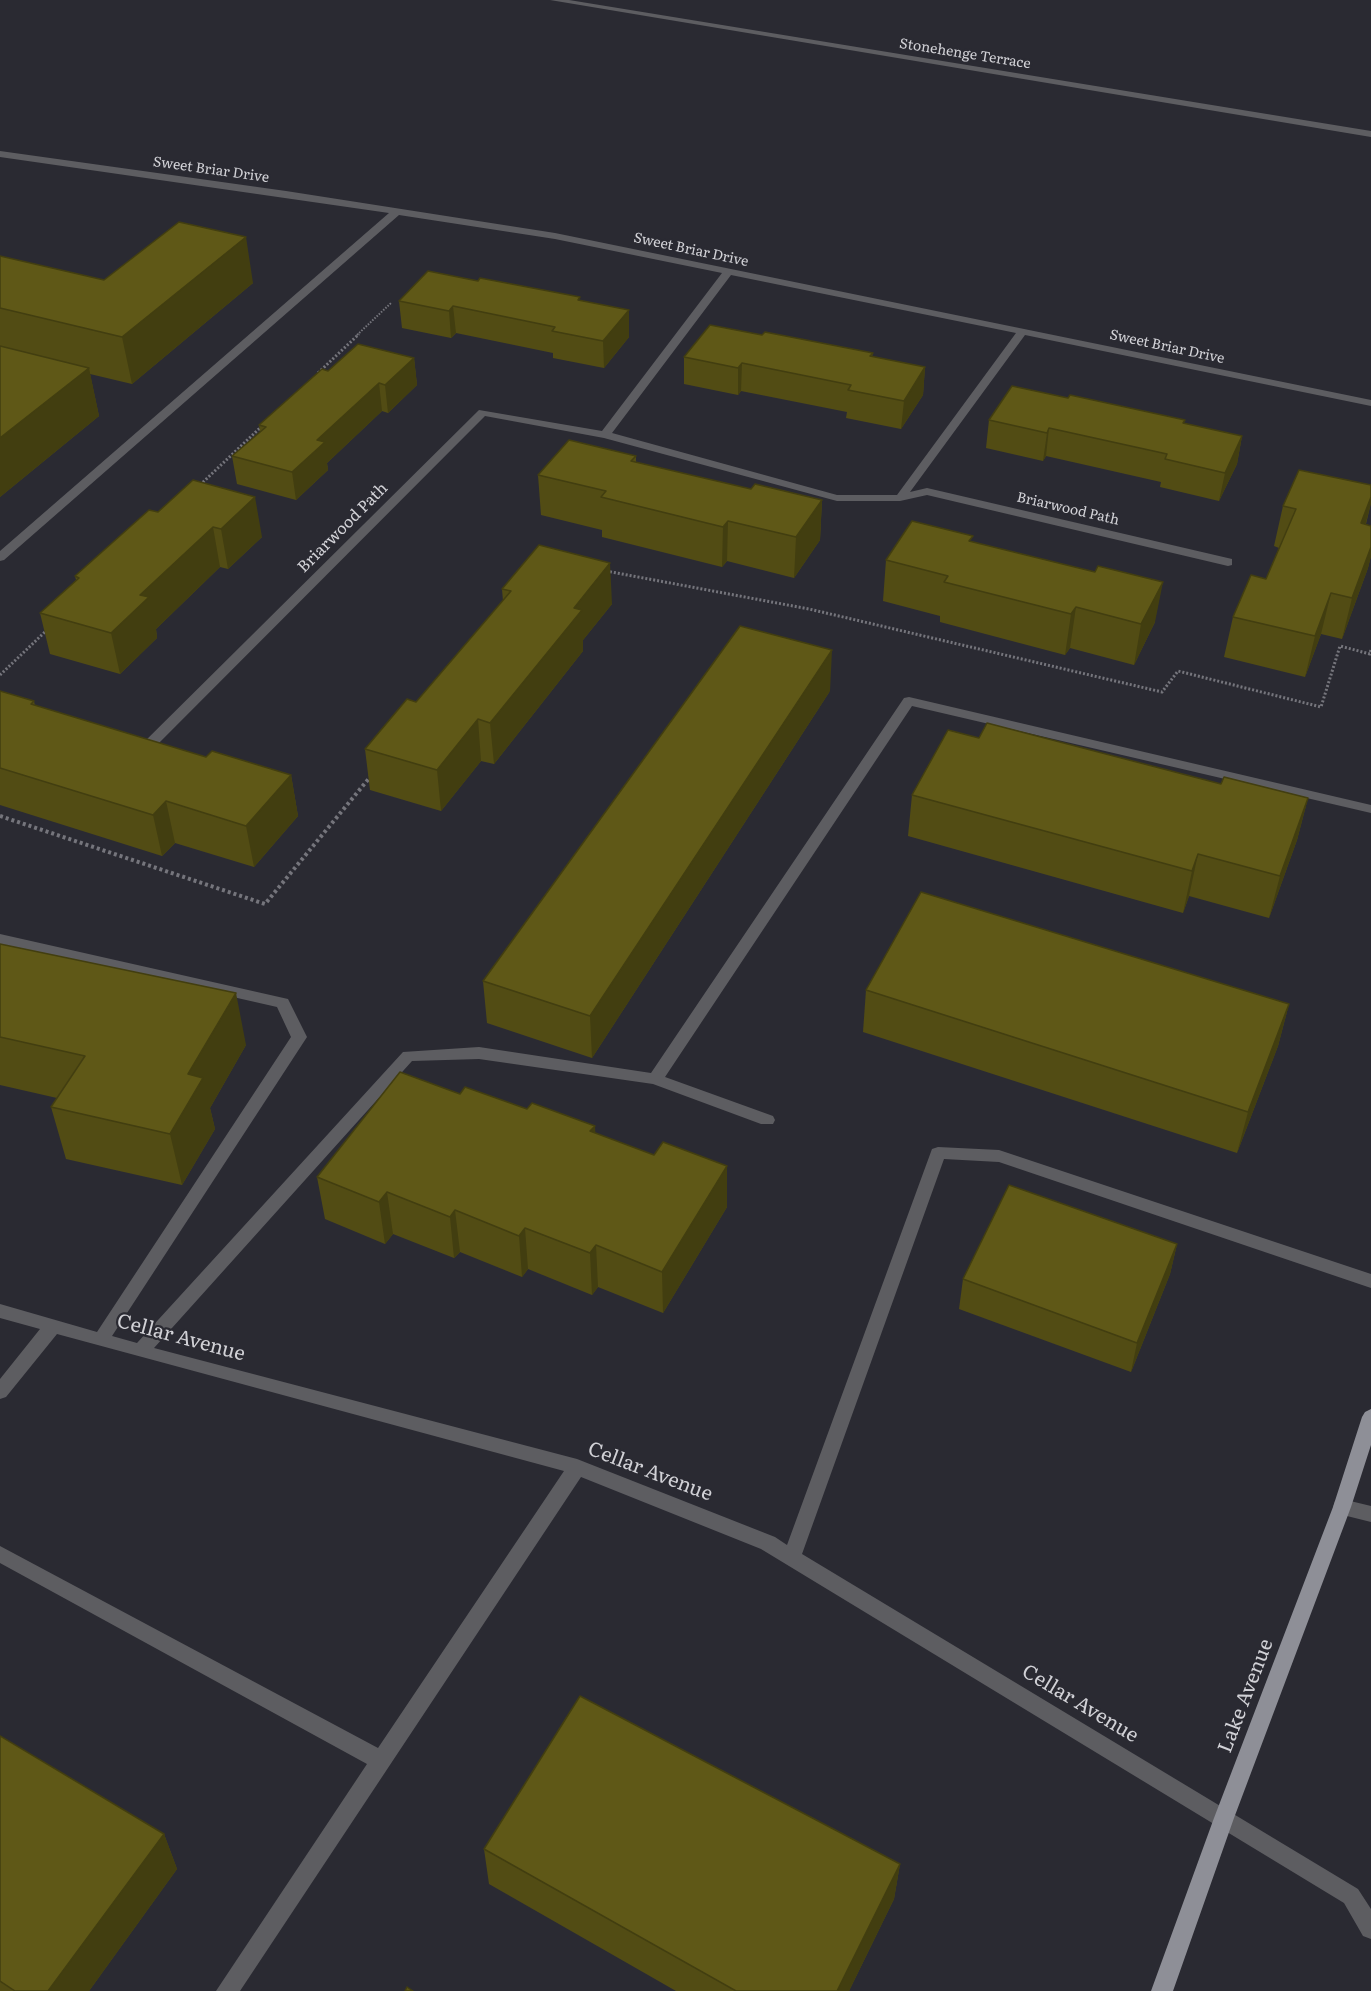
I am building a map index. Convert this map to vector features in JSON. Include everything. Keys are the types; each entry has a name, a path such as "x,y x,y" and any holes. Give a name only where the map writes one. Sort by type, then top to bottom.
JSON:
{"main road":[{"name":"Lake Avenue","path":"1162,1991 1224,1818 1342,1507 1371,1417"}],"street":[{"name":"Stonehenge Terrace","path":"554,0 1371,134"},
{"name":"Sweet Briar Drive","path":"0,154 555,236 1371,403"},
{"path":"0,557 397,211"},
{"path":"605,435 728,272"},
{"path":"900,498 1022,332"},
{"name":"Briarwood Path","path":"139,755 483,412 605,435 837,498 900,498 927,492 1228,562"},
{"path":"655,1079 909,701 1371,809"},
{"path":"0,939 283,1003 299,1037 101,1339"},
{"path":"140,1351 408,1056 479,1053 655,1079 767,1120"},
{"path":"792,1557 938,1153 999,1156 1371,1281"},
{"name":"Cellar Avenue","path":"0,1311 140,1351 577,1467 768,1543 1350,1896 1371,1928"},
{"path":"0,1392 53,1326"},
{"path":"227,1991 577,1467"},
{"path":"1342,1507 1371,1514"},
{"path":"0,1554 382,1761"}],"path":[{"path":"313,378 391,303"},
{"path":"200,485 269,419"},
{"path":"594,569 809,609 1162,692 1178,671 1321,706 1340,646 1370,654 1371,649"},
{"path":"0,675 52,626"},
{"path":"0,816 265,904 377,768"}],"building":[{"path":"179,222 246,237 122,337 0,308 0,256 104,280"},
{"path":"428,271 478,281 480,278 580,297 578,300 629,310 603,341 552,331 555,327 453,306 449,311 399,301"},
{"path":"710,325 762,335 765,332 873,353 870,356 925,367 904,401 848,390 851,385 742,363 738,368 684,357"},
{"path":"358,344 414,358 385,385 379,383 317,440 325,442 292,472 232,456 266,427 259,425 322,369 328,371"},
{"path":"0,346 89,368 0,438"},
{"path":"1012,386 1068,398 1070,395 1185,420 1183,423 1242,436 1225,473 1165,459 1167,454 1049,428 1047,433 989,420"},
{"path":"569,440 636,456 631,461 751,489 755,484 822,500 796,537 728,521 723,527 601,497 606,491 538,475"},
{"path":"1299,470 1371,485 1371,497 1361,523 1371,526 1371,547 1352,598 1331,593 1315,636 1233,617 1251,575 1266,579 1296,509 1283,506"},
{"path":"193,480 255,497 221,529 213,527 140,595 149,597 111,633 40,613 79,578 75,576 149,510 158,512"},
{"path":"912,521 973,536 969,541 1095,572 1098,566 1163,582 1141,624 1076,607 1071,614 944,582 948,576 886,560"},
{"path":"539,545 610,563 574,608 582,610 490,723 478,719 437,770 365,749 407,699 416,702 511,591 502,589"},
{"path":"740,626 832,650 590,1016 483,981"},
{"path":"0,691 34,701 31,704 206,757 212,751 291,775 246,826 166,801 153,815 0,768"},
{"path":"987,723 1221,784 1224,777 1308,798 1280,876 1198,854 1192,871 912,795 948,730 979,738"},
{"path":"921,892 1289,1004 1248,1112 866,990"},
{"path":"0,944 236,993 188,1074 203,1078 170,1134 51,1107 85,1056 0,1037"},
{"path":"400,1072 460,1094 465,1087 527,1109 532,1103 595,1126 590,1131 654,1155 663,1142 727,1166 662,1272 596,1245 590,1253 525,1228 519,1236 455,1210 450,1217 387,1192 379,1202 317,1177"},
{"path":"1009,1185 1177,1244 1137,1343 963,1279"},
{"path":"580,1696 900,1864 837,1991 736,1991 484,1849"},
{"path":"0,1736 164,1834 48,1991 15,1991 0,1981"}]}
